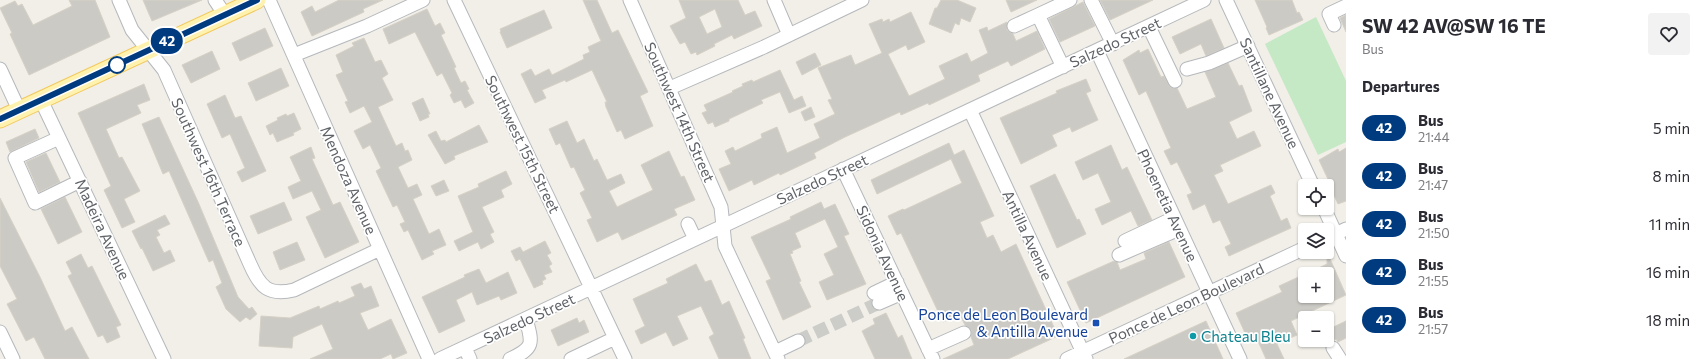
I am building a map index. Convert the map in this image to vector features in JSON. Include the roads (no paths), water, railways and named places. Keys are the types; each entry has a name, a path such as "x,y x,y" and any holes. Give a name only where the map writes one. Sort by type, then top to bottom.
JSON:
{"main road":[{"path":"0,119 257,0"}],"street":[{"name":"Southwest 16th Terrace","path":"119,0 132,30 164,70 254,275 262,285 272,292 279,293 294,290 380,249"},
{"path":"215,0 224,15"},
{"name":"Mendoza Avenue","path":"269,0 429,359"},
{"path":"294,56 367,26 423,0"},
{"name":"Southwest 15th Street","path":"454,0 625,359"},
{"name":"Southwest 14th Street","path":"630,0 670,88 721,207 726,246 776,355"},
{"path":"774,0 789,35"},
{"path":"670,88 789,35 862,0"},
{"path":"1014,26 1070,0"},
{"path":"1091,0 1112,44"},
{"name":"Salzedo Street","path":"440,359 468,353 526,319 592,288 623,267 695,239 1149,27 1203,0"},
{"name":"Santillane Avenue","path":"1226,0 1310,179"},
{"path":"1334,25 1329,14 1346,6"},
{"path":"1038,15 1063,67"},
{"path":"1149,27 1176,81"},
{"path":"1188,69 1209,63 1248,46"},
{"name":"Phoenetia Avenue","path":"1097,51 1240,359"},
{"path":"0,69 19,110"},
{"name":"Madeira Avenue","path":"42,100 164,359"},
{"name":"Antilla Avenue","path":"970,110 1085,355"},
{"path":"59,138 15,158 35,203 80,181"},
{"name":"Sidonia Avenue","path":"843,169 931,354"},
{"path":"1327,215 1346,256"},
{"path":"1125,241 1177,223"},
{"path":"1119,255 1177,223"},
{"path":"688,224 695,239"},
{"name":"Ponce de Leon Boulevard","path":"1067,359 1085,355 1209,293 1298,251"},
{"path":"877,298 900,288"},
{"path":"510,359 523,353 530,344 530,332 526,319"},
{"path":"0,332 13,359"},
{"path":"931,354 964,333"},
{"path":"571,359 615,338"},
{"path":"776,355 798,341"},
{"path":"1333,348 1340,359"}],"tunnel":[{"path":"798,341 879,303"}],"place":[{"name":"Ponce de Leon Boulevard & Antilla Avenue","path":"1096,323"},
{"name":"Chateau Bleu","path":"1193,336"}]}
